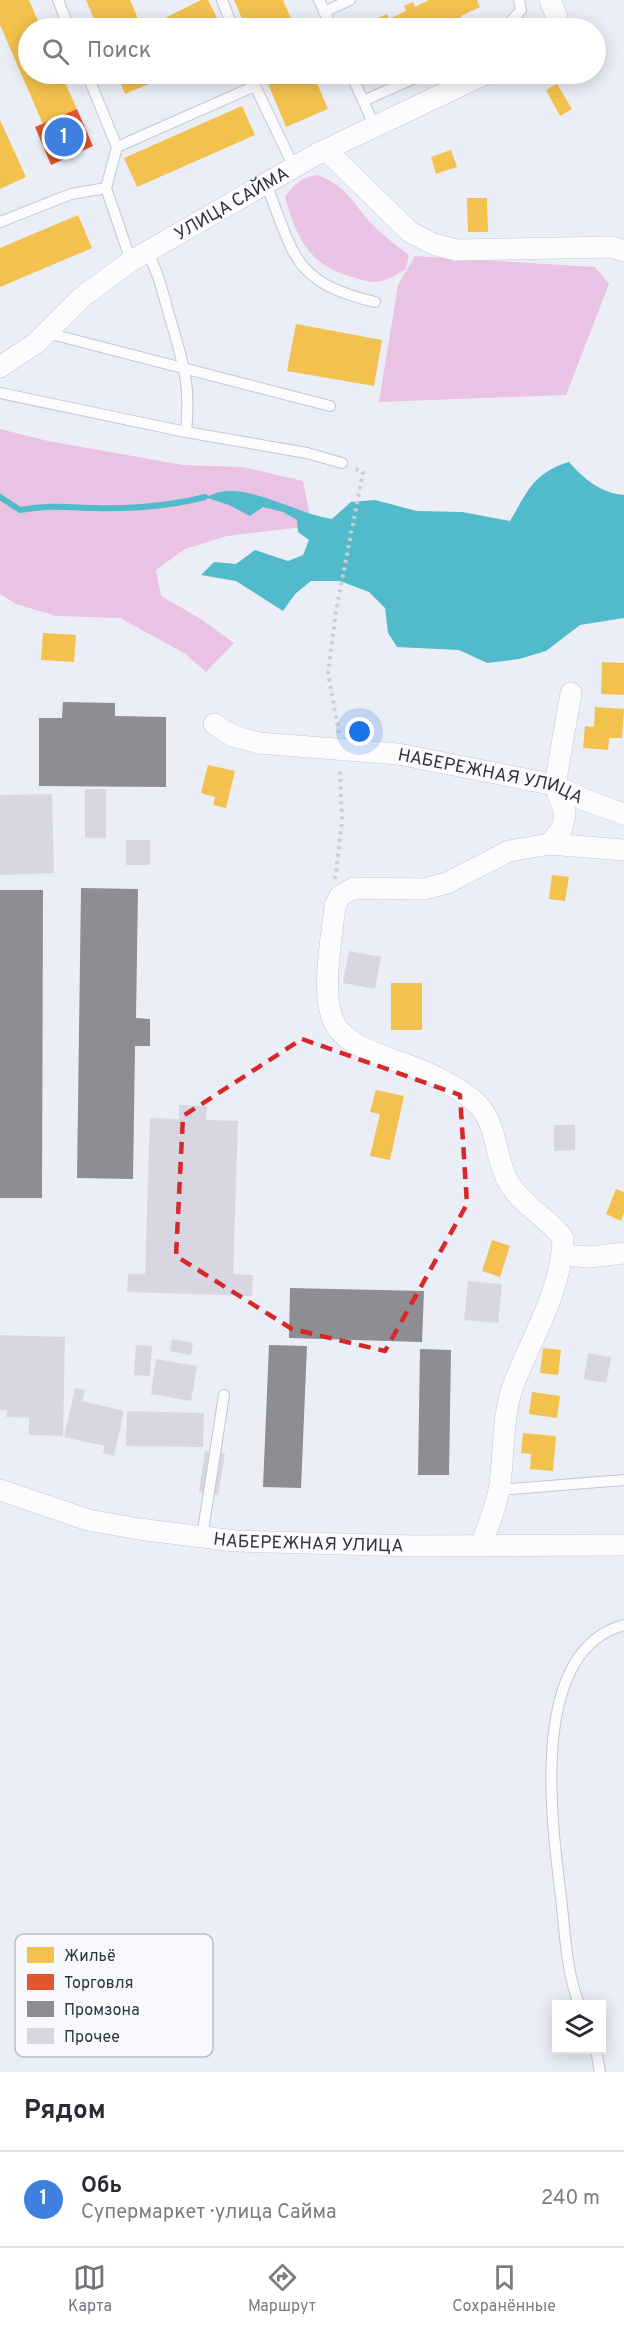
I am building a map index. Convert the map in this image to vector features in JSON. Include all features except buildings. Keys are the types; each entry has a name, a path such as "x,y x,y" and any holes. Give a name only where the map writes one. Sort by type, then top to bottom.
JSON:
{"street":[{"path":"550,0 557,18"},
{"name":"УЛИЦА САЙМА","path":"0,367 23,353 81,297 139,256 326,150 464,84"},
{"path":"326,150 410,232 433,244 456,250 612,247 624,251"},
{"path":"550,844 562,828 566,814 555,785 571,693"},
{"name":"НАБЕРЕЖНАЯ УЛИЦА","path":"214,724 233,736 260,743 398,754 555,785 585,801 624,814"},
{"path":"480,1546 492,1518 499,1490 507,1416 515,1381 534,1341 563,1255 563,1238 518,1197 507,1180 491,1127 480,1106 448,1084 414,1066 368,1050 339,1031 332,1017 327,987 335,906 340,896 354,888 424,889 447,883 509,851 550,844 624,850"},
{"path":"563,1255 590,1257 624,1253"},
{"name":"НАБЕРЕЖНАЯ УЛИЦА","path":"0,1490 88,1520 202,1537 339,1545 624,1545"}],"lane":[{"path":"58,0 65,18"},
{"path":"222,0 229,18"},
{"path":"320,0 327,18"},
{"path":"324,12 350,0"},
{"path":"513,18 520,10 519,0"},
{"path":"91,84 117,147 106,188 139,256 160,277 185,367 189,398 186,432"},
{"path":"355,84 375,127"},
{"path":"363,101 401,84"},
{"path":"117,147 255,86 294,167"},
{"path":"266,184 296,256 308,274 326,286 375,302"},
{"path":"0,222 71,194 106,188"},
{"path":"46,333 330,406"},
{"path":"0,393 186,432 307,453 342,463"},
{"path":"202,1537 224,1395"},
{"path":"499,1490 624,1480"},
{"path":"578,2000 571,1982 551,1810 551,1750 563,1686 579,1658 596,1638 624,1625"},
{"path":"597,2054 600,2072"}],"path":[{"path":"336,611 363,472"}],"highlighted area":[{"path":"302,1039 460,1095 467,1204 385,1351 292,1329 176,1256 183,1116"}],"shaded area":[{"path":"317,175 341,188 374,226 409,255 406,269 390,278 372,282 335,271 314,256 299,236 285,197 298,182"},
{"path":"415,256 595,267 609,284 566,395 379,402 398,285"},
{"path":"0,429 48,441 183,465 243,467 303,481 312,526 227,536 185,549 156,570 161,596 201,619 234,643 206,672 184,653 120,618 56,616 16,604 0,594"}],"water":[{"path":"569,462 600,488 624,495 624,618 580,625 546,651 519,659 487,663 459,650 397,647 388,633 385,608 369,592 340,581 311,581 295,594 283,611 236,581 201,575 214,562 236,564 255,550 288,561 303,555 309,540 298,532 297,520 283,512 263,507 250,516 229,505 205,497 216,493 241,492 332,519 351,502 375,500 417,511 462,512 510,521 527,492 539,478 557,466"}],"waterway":[{"path":"0,497 20,510 49,507 136,507 178,503 205,497"}],"place":[{"name":"Обь","path":"64,137"}]}
